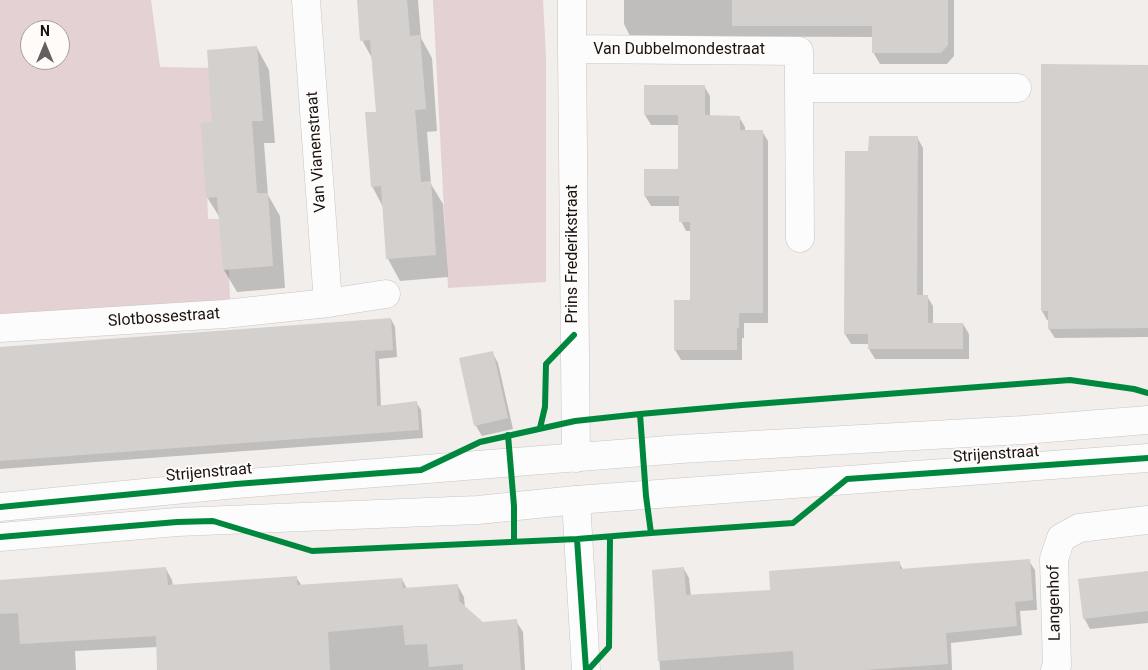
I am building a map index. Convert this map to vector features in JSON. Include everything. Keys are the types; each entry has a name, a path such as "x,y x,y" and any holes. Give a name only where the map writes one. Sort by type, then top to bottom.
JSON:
{"street":[{"name":"Van Vianenstraat","path":"306,0 328,303"},
{"name":"Van Dubbelmondestraat","path":"572,0 572,49 799,51 800,238"},
{"name":"Prins Frederikstraat","path":"572,49 576,500"},
{"path":"799,88 1017,88"},
{"name":"Slotbossestraat","path":"0,328 224,314 328,303 386,294"},
{"name":"Strijenstraat","path":"0,507 236,484 681,449 1023,430 1148,420"},
{"name":"Strijenstraat","path":"0,537 177,522 478,510 576,500 1148,458"},
{"path":"576,500 586,670"},
{"name":"Langenhof","path":"1055,670 1057,665 1054,559 1061,538 1078,528 1148,520"}],"shaded area":[{"path":"0,0 151,0 160,67 213,68 216,136 205,137 208,219 227,219 230,301 0,315"},
{"path":"433,0 543,0 546,57 546,282 448,288"}],"building":[{"path":"357,0 407,0 410,36 420,35 426,109 415,110 421,182 431,181 436,255 386,259 381,186 371,187 365,112 376,112 370,40 360,41"},
{"path":"732,0 948,0 948,45 941,53 872,53 872,26 732,26"},
{"path":"257,46 263,121 252,121 257,193 268,193 273,266 223,270 217,197 206,198 201,123 212,122 207,50"},
{"path":"1041,64 1148,65 1148,328 1048,329 1048,311 1041,311"},
{"path":"644,85 705,85 705,115 740,116 740,130 763,130 763,313 739,313 737,350 674,350 674,300 690,300 690,222 679,222 679,196 644,196 644,169 678,169 678,115 644,115"},
{"path":"869,136 918,136 917,295 928,295 928,323 963,323 963,349 868,349 868,334 844,334 845,151 868,151"},
{"path":"391,318 393,350 375,351 377,406 417,401 419,430 0,461 0,347"},
{"path":"493,351 508,418 474,426 459,358"},
{"path":"1030,559 1033,600 1015,602 1017,626 946,633 948,664 864,670 794,670 793,651 658,661 652,570 684,567 686,595 770,590 769,571 900,561 900,569"},
{"path":"166,567 168,585 297,576 297,585 402,578 403,588 458,584 459,601 483,622 517,619 521,670 463,670 463,664 429,667 427,644 405,645 403,625 328,632 330,670 157,670 156,636 20,644 18,613 0,614 0,580"},
{"path":"1148,571 1148,611 1083,619 1078,579"}],"cycle path":[{"path":"540,428 545,407 546,364 574,335"},
{"path":"0,507 236,484 421,470 480,442 575,421 640,414 1070,380 1134,389 1148,393"},
{"path":"0,537 177,522 213,521 312,551 577,539 651,533 646,496 640,414"},
{"path":"508,435 514,506 514,541"},
{"path":"651,533 793,523 847,479 1148,458"},
{"path":"588,670 609,647 610,537"},
{"path":"577,539 586,670"}]}
